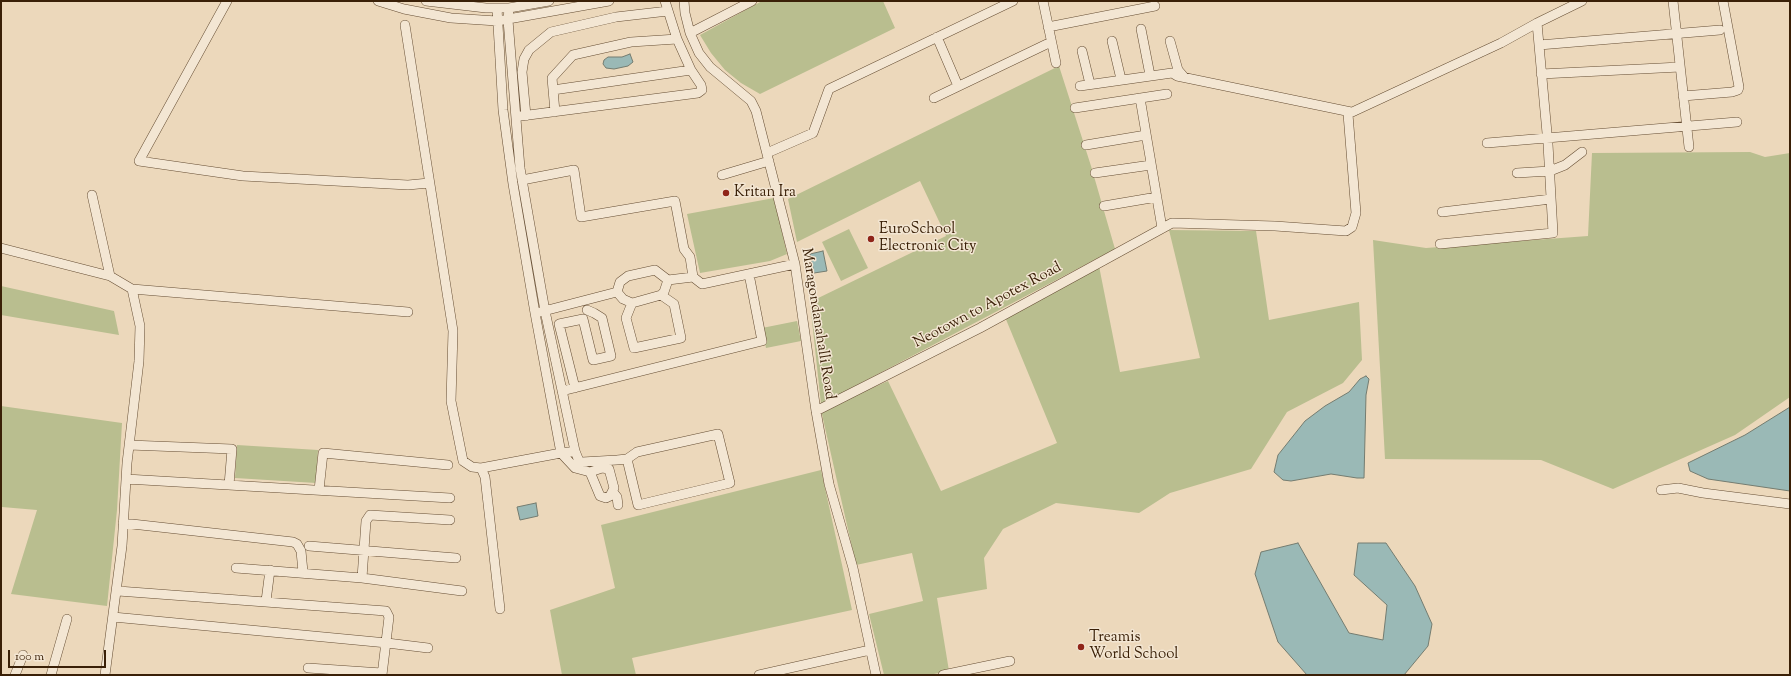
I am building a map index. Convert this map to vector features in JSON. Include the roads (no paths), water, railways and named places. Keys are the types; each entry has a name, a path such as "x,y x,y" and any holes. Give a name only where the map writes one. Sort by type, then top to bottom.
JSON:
{"street":[{"path":"227,1 139,161 243,176 408,185 429,183"},
{"path":"378,1 404,9 451,18 498,21 609,1"},
{"path":"426,1 497,8 509,8 550,1"},
{"path":"521,116 698,93 702,90 701,85 691,70 676,38 666,1"},
{"name":"Maragondanahalli Road","path":"684,1 685,13 690,33 699,53 710,67 751,101 756,111 796,264 816,411 829,484 853,568 876,675"},
{"path":"690,33 752,1"},
{"path":"722,175 768,157 813,133 829,89 1013,1"},
{"path":"1043,1 1056,63"},
{"path":"1080,86 1172,73 1184,77 1350,113 1501,43 1582,1"},
{"path":"1673,1 1689,147"},
{"path":"1683,96 1732,92 1738,90 1739,87 1722,1"},
{"path":"1048,27 1156,6"},
{"path":"497,8 503,110 513,184 561,453 575,468 590,472 602,468 609,469 614,488 610,496 606,498 600,496 590,472"},
{"path":"509,8 508,20 521,116"},
{"path":"627,459 638,505 730,483 718,434 637,452 627,459 579,461 575,451 545,311 522,180 522,72 524,60 529,50 551,32 616,17 668,11"},
{"path":"1440,244 1554,233 1548,138 1537,23"},
{"path":"405,26 453,331 451,401 463,461 472,467 482,468 575,451"},
{"path":"1141,29 1150,75"},
{"path":"1539,45 1720,30"},
{"path":"555,112 552,78 573,55 631,42 676,38"},
{"path":"937,38 958,86"},
{"path":"1112,41 1122,79"},
{"path":"1170,41 1178,70 1184,77"},
{"path":"934,98 1051,42"},
{"path":"1082,51 1090,84"},
{"path":"1541,74 1680,67"},
{"path":"553,90 691,70"},
{"path":"1075,108 1167,94"},
{"path":"1140,98 1162,228"},
{"name":"Neotown to Apotex Road","path":"816,411 980,328 1172,223 1275,226 1346,231 1352,227 1356,213 1350,113"},
{"path":"1488,143 1737,122"},
{"path":"1086,145 1146,135"},
{"path":"1517,173 1550,171 1565,165 1582,152"},
{"path":"1095,172 1151,165"},
{"path":"522,180 574,170 581,217 675,201 684,249 690,257 693,277 702,284 796,264"},
{"path":"92,195 110,276"},
{"path":"1104,206 1157,197"},
{"path":"1442,212 1551,199"},
{"path":"1,248 110,276 132,289 408,312"},
{"path":"617,292 620,282 623,279 635,274 655,270 668,280 693,277"},
{"path":"562,391 762,341 749,274"},
{"path":"617,292 623,299 632,303 661,295 664,292 668,280"},
{"path":"105,675 118,590 129,445 139,361 140,326 132,289"},
{"path":"535,313 617,292"},
{"path":"632,303 626,318 634,348 680,338 674,304 661,295"},
{"path":"575,388 559,324 585,315 602,318 611,356 593,360 585,315 585,299"},
{"path":"129,445 232,449 228,485"},
{"path":"319,490 323,453 448,465"},
{"path":"482,468 485,477 500,609"},
{"path":"126,479 450,498"},
{"path":"1661,490 1678,488 1703,493 1790,504"},
{"path":"613,492 617,497 618,505"},
{"path":"362,578 366,521 370,515 450,520"},
{"path":"123,523 293,542 297,544 301,551 303,572"},
{"path":"309,546 456,558"},
{"path":"236,568 303,572 362,578 462,591"},
{"path":"266,601 270,570"},
{"path":"118,590 386,611 389,617 382,674 308,668"},
{"path":"113,617 428,648"},
{"path":"51,675 67,619"},
{"path":"759,675 870,650"},
{"path":"15,675 23,655"},
{"path":"943,675 1010,660"}],"water":[{"path":"630,54 633,62 628,66 614,69 606,68 603,64 604,60 608,57 622,57"},
{"path":"823,251 827,271 814,273 810,254"},
{"path":"1366,376 1369,379 1366,395 1364,478 1331,474 1291,481 1283,480 1274,472 1278,455 1305,421 1325,406 1349,392 1360,379"},
{"path":"1790,407 1790,491 1708,479 1690,471 1688,463 1745,435"},
{"path":"536,503 538,516 520,520 517,507"},
{"path":"1298,543 1349,633 1383,640 1387,605 1354,575 1358,543 1386,543 1415,586 1432,624 1428,646 1404,675 1307,675 1278,642 1255,574 1261,552"}],"place":[{"name":"Kritan Ira","path":"726,193"},
{"name":"EuroSchool Electronic City","path":"871,239"},
{"name":"Treamis World School","path":"1081,647"}]}
